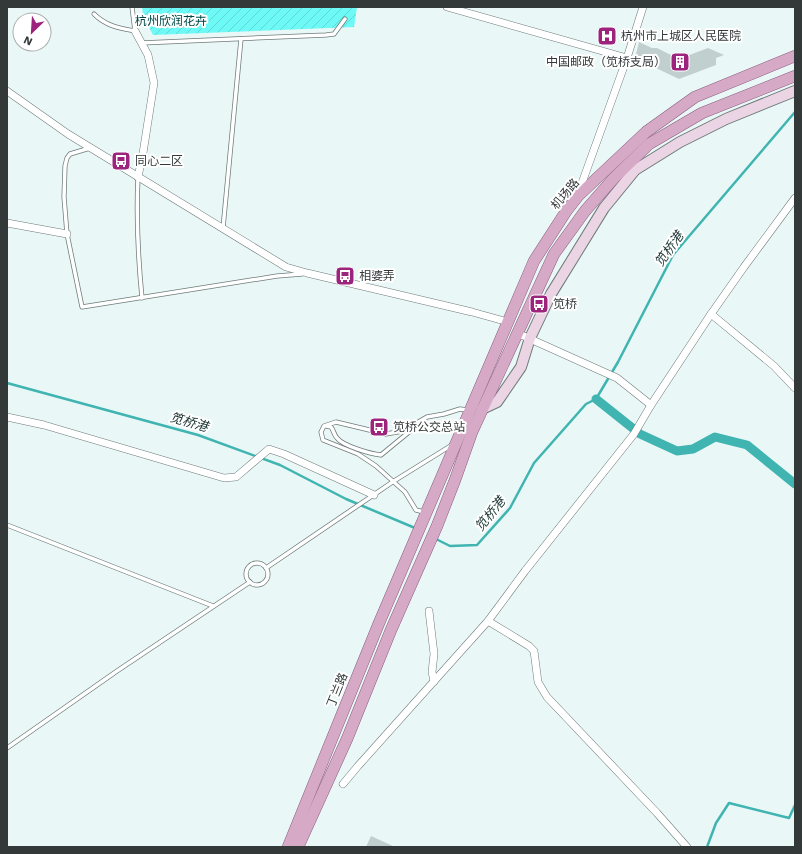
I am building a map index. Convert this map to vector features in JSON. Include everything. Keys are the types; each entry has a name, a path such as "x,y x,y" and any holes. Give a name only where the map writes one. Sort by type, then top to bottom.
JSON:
{"main road":[{"name":"机场路","path":"469,442 476,410 508,322 534,262 567,210 578,196 646,132 695,96 795,56"},
{"name":"机场路","path":"457,442 476,410 517,333 554,254 586,211 614,178 649,144 702,113 795,76"},
{"path":"476,410 497,402 521,367 530,338 551,294 604,208 635,170 680,142 713,125 795,91"},
{"path":"425,517 457,442"},
{"path":"298,847 347,739 391,630 427,550 469,442"},
{"name":"丁兰路","path":"288,847 364,658 425,517"}],"street":[{"path":"447,7 627,58"},
{"path":"578,196 627,58 643,7"},
{"path":"135,31 148,55 154,83 138,177"},
{"path":"7,91 90,148 286,267 508,322"},
{"path":"343,784 488,621 525,571 635,431 711,314 795,198"},
{"path":"7,223 67,234"},
{"path":"711,314 774,366 795,388"},
{"path":"517,333 614,376 651,405"},
{"path":"7,417 44,425 224,478 236,477 269,449 284,454 372,497"},
{"path":"429,611 434,654 432,672 434,681"},
{"path":"488,621 530,646 534,651 538,682 547,697 657,813 687,847"}],"lane":[{"path":"94,14 100,21 110,26 135,31 132,7"},
{"path":"141,43 326,35 334,34 345,19"},
{"path":"223,229 241,39"},
{"path":"90,148 70,154 67,158 65,166 64,198 67,234 82,307 277,276 307,273"},
{"path":"138,177 136,206 142,298"},
{"path":"425,517 416,510 405,492 376,466 358,454 323,440 321,432 324,426 336,422 386,434 403,431 427,417 444,414 460,408 476,410"},
{"path":"324,426 332,427 335,437 340,442 372,454 381,455 427,417"},
{"path":"266,568 394,481 457,442 469,442"},
{"path":"7,524 213,606"},
{"path":"256,563 266,568 268,574 265,581 260,584 253,584 246,576 247,569 256,563"},
{"path":"7,748 117,671 250,582"}],"green space":[{"name":"杭州欣润花卉","path":"142,7 357,7 354,27 153,35 143,15"}],"building":[{"name":"中国邮政（笕桥支局）","path":"639,42 652,48 657,48 679,59 708,48 724,55 716,58 716,65 679,79 635,58"},
{"path":"371,836 395,847 366,847"}],"waterway":[{"name":"笕桥港","path":"436,539 450,546 477,545 510,508 534,463 586,404 596,399 618,362 673,255 795,112"},
{"name":"笕桥港","path":"7,383 198,435 280,465 346,499 415,528"},
{"path":"596,399 640,434 677,451 693,449 715,437 747,445 795,484"},
{"path":"707,847 716,823 729,803 789,818 795,805"}],"place":[{"name":"杭州市上城区人民医院","path":"607,36"},
{"name":"中国邮政（笕桥支局）","path":"680,62"},
{"name":"同心二区","path":"121,161"},
{"name":"相婆弄","path":"345,276"},
{"name":"笕桥","path":"539,304"},
{"name":"笕桥公交总站","path":"379,427"}]}
